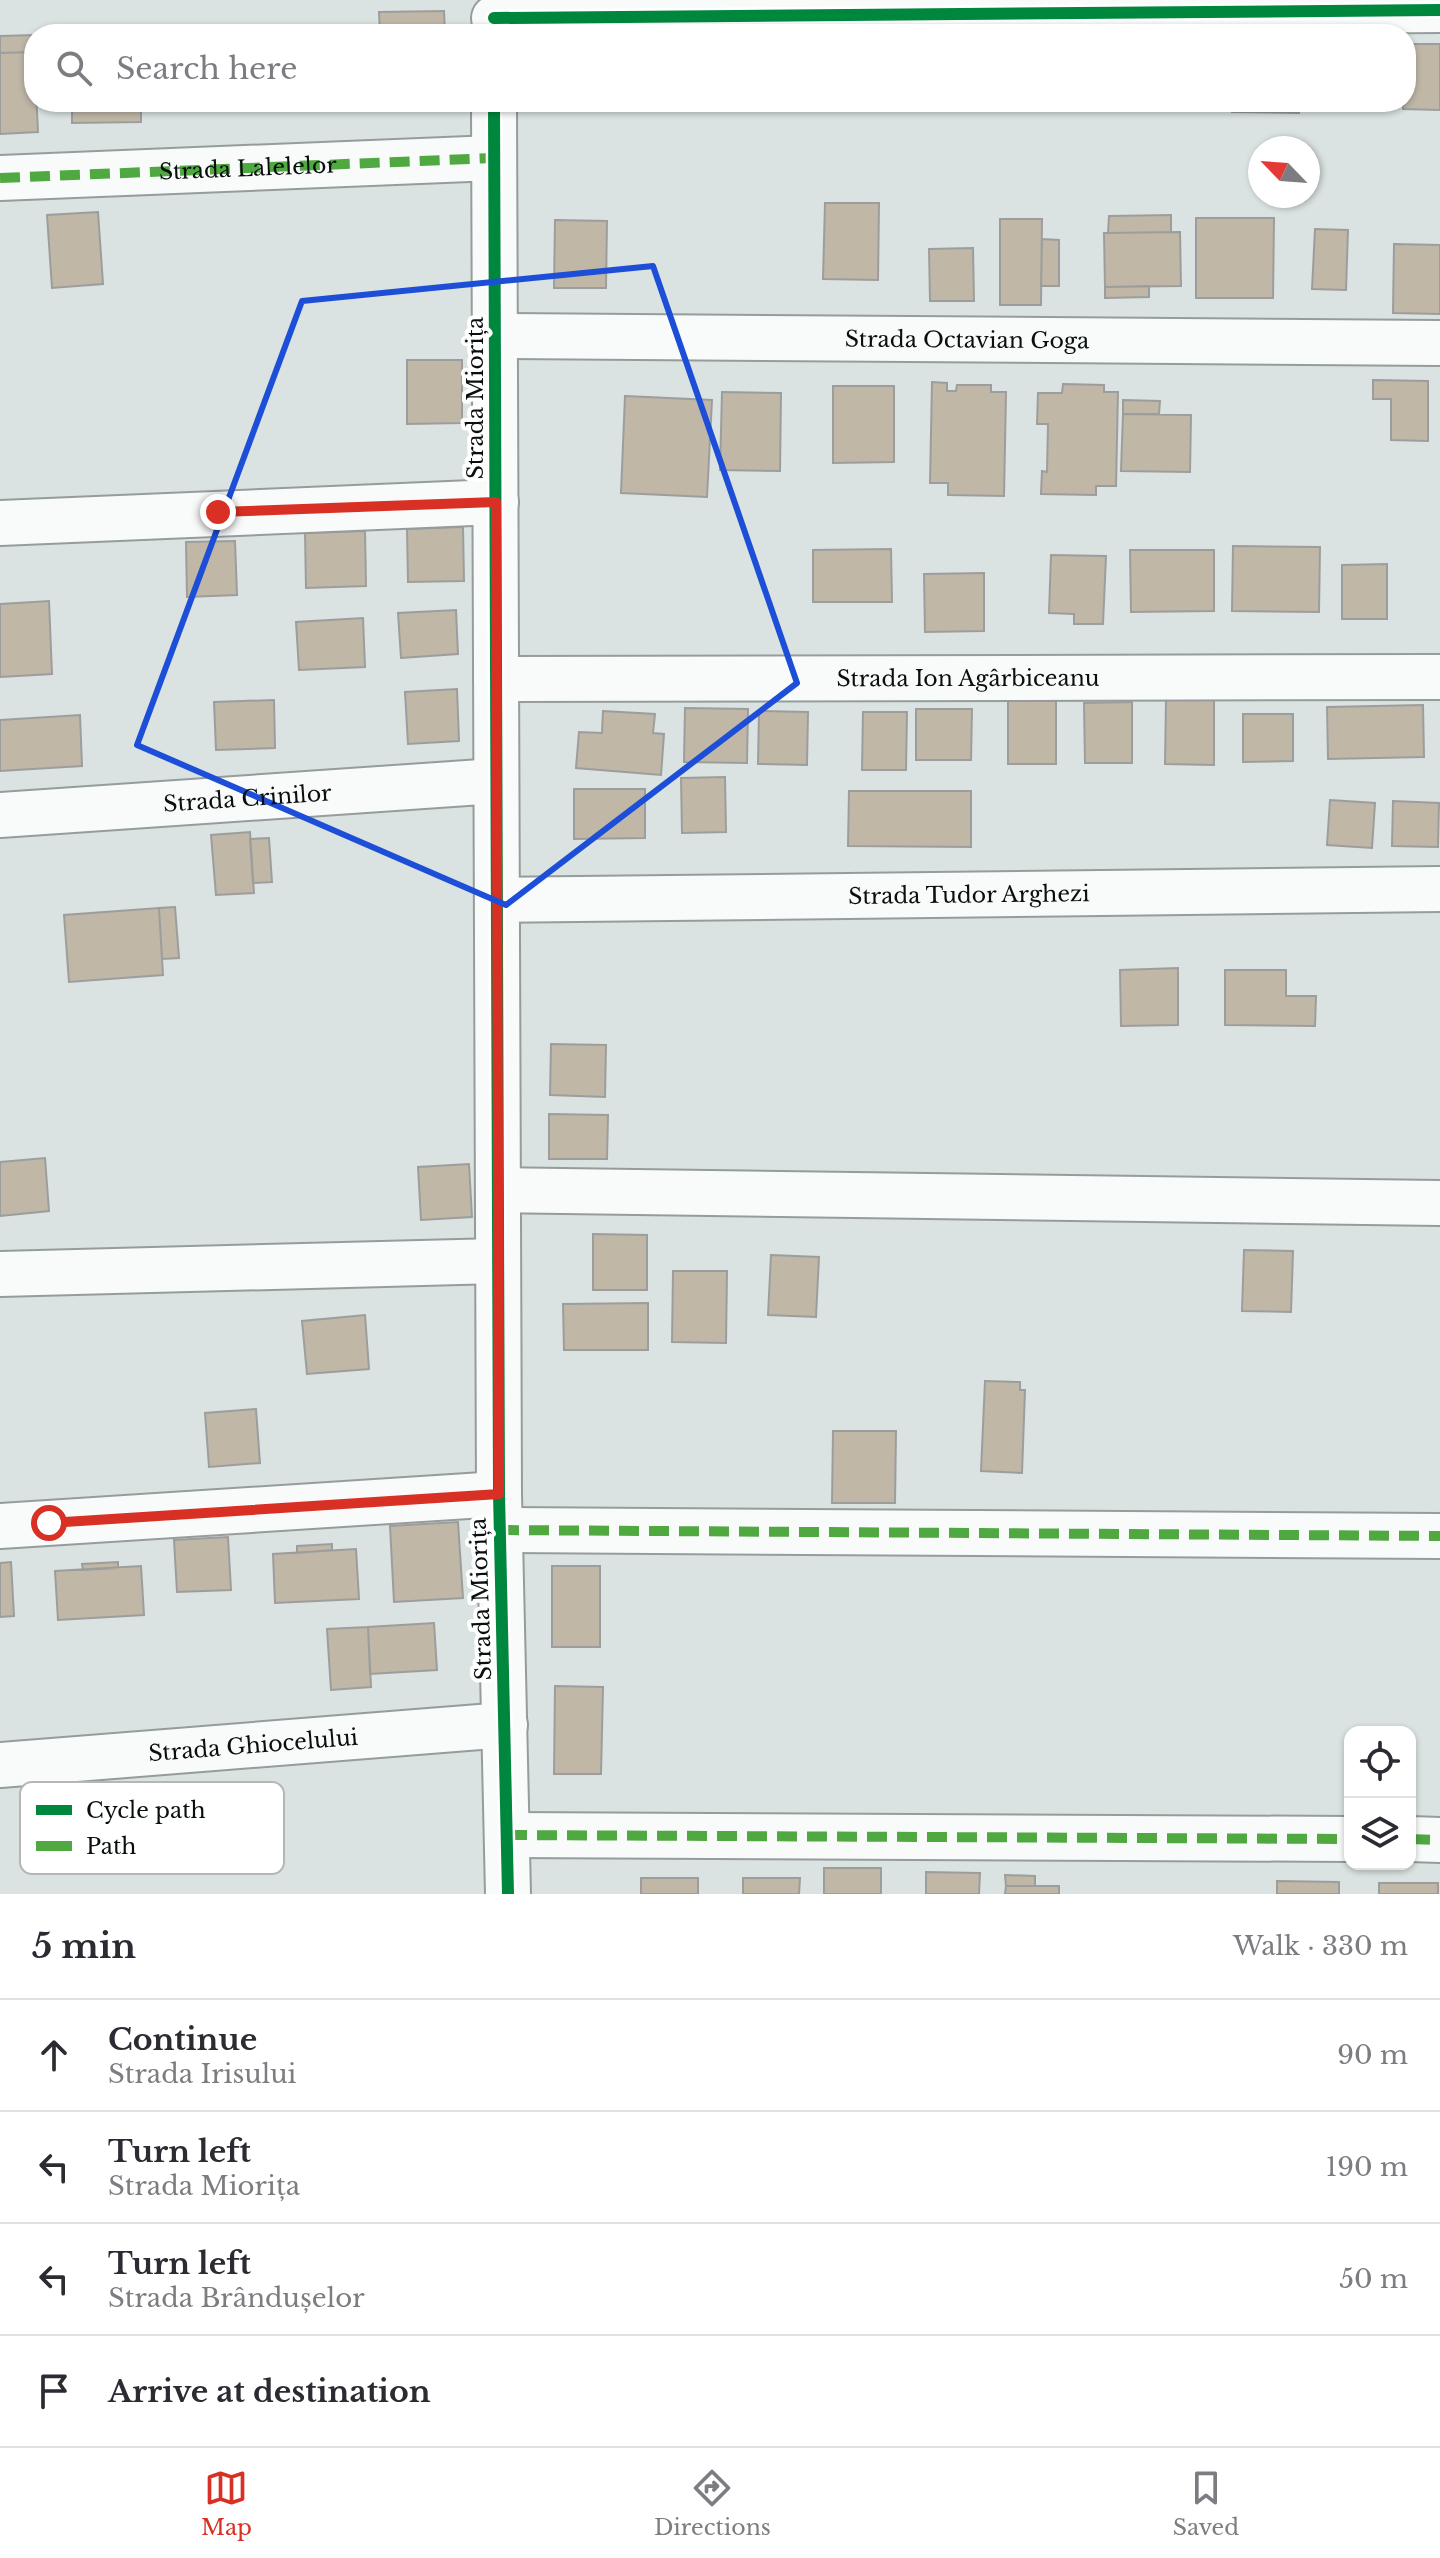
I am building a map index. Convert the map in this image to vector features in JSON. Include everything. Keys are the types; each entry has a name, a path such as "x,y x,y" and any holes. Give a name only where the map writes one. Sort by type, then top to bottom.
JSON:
{"street":[{"path":"494,17 1440,10"},
{"name":"Strada Miorița","path":"494,112 499,1512 508,1894"},
{"name":"Strada Lalelelor","path":"0,178 494,158"},
{"name":"Strada Octavian Goga","path":"495,336 1440,343"},
{"path":"0,523 496,502"},
{"name":"Strada Ion Agârbiceanu","path":"496,679 1440,677"},
{"name":"Strada Crinilor","path":"0,815 496,781"},
{"name":"Strada Tudor Arghezi","path":"497,900 1440,889"},
{"path":"498,1190 1440,1203"},
{"path":"0,1274 498,1261"},
{"path":"0,1526 499,1512 1440,1536"},
{"name":"Strada Ghiocelului","path":"0,1765 505,1725"},
{"path":"507,1835 1344,1839"},
{"path":"1416,1839 1440,1840"}],"highlighted area":[{"path":"653,266 797,683 506,905 137,745 302,301"}],"building":[{"path":"444,11 445,24 380,24 379,12"},
{"path":"24,35 24,52 0,53 0,36"},
{"path":"1416,44 1440,44 1440,110 1416,109"},
{"path":"24,52 24,112 37,112 38,132 0,134 0,53"},
{"path":"72,112 141,112 141,122 72,123"},
{"path":"825,203 879,203 878,280 823,279"},
{"path":"98,212 103,284 52,288 47,215"},
{"path":"1171,215 1171,232 1108,233 1109,216"},
{"path":"1196,218 1274,218 1273,298 1196,298"},
{"path":"1000,219 1042,219 1041,305 1000,305"},
{"path":"555,220 607,221 606,288 554,288"},
{"path":"1315,229 1348,230 1346,290 1312,289"},
{"path":"1180,232 1181,286 1105,287 1104,233"},
{"path":"1042,239 1059,240 1059,286 1041,286"},
{"path":"1394,244 1440,245 1440,314 1393,313"},
{"path":"973,248 974,301 930,301 929,249"},
{"path":"1149,286 1149,297 1105,298 1105,287"},
{"path":"407,360 462,360 462,423 407,424"},
{"path":"1373,380 1428,381 1428,441 1391,440 1391,399 1373,399"},
{"path":"932,382 947,383 947,391 956,391 957,385 991,385 991,392 1006,392 1004,496 948,495 948,483 930,483"},
{"path":"1063,384 1104,385 1104,392 1118,392 1116,486 1096,486 1096,495 1041,494 1042,471 1047,472 1048,424 1037,424 1038,393 1062,393"},
{"path":"833,386 894,386 894,462 833,463"},
{"path":"722,392 781,393 780,471 720,470"},
{"path":"625,396 712,400 707,497 621,493"},
{"path":"1123,400 1160,401 1159,414 1123,414"},
{"path":"1123,414 1191,415 1190,472 1121,471"},
{"path":"463,527 464,581 408,582 407,529"},
{"path":"365,531 366,586 306,588 305,533"},
{"path":"235,541 237,595 187,597 186,542"},
{"path":"1233,546 1320,547 1319,612 1232,611"},
{"path":"891,549 892,602 813,602 813,550"},
{"path":"1130,550 1214,550 1214,611 1131,612"},
{"path":"1051,555 1106,556 1103,624 1074,624 1074,614 1049,613"},
{"path":"1387,564 1387,619 1342,619 1342,565"},
{"path":"984,573 984,631 925,632 924,574"},
{"path":"49,601 52,674 0,677 0,604"},
{"path":"456,610 458,654 401,658 398,613"},
{"path":"363,618 365,667 299,670 296,622"},
{"path":"457,689 459,741 408,744 405,692"},
{"path":"274,700 275,748 216,750 214,702"},
{"path":"1166,700 1214,700 1214,765 1165,764"},
{"path":"1008,701 1056,701 1056,764 1008,764"},
{"path":"1132,702 1132,763 1085,763 1084,703"},
{"path":"1423,705 1424,757 1328,759 1327,707"},
{"path":"685,708 748,709 747,763 684,762"},
{"path":"916,709 972,709 971,760 916,760"},
{"path":"603,711 655,714 653,733 664,734 661,775 576,768 579,732 602,733"},
{"path":"759,711 808,712 807,765 758,764"},
{"path":"863,712 907,712 906,770 862,770"},
{"path":"1243,714 1293,714 1293,761 1243,762"},
{"path":"80,715 82,766 0,771 0,720"},
{"path":"725,777 726,832 682,833 681,778"},
{"path":"574,789 645,789 645,838 574,839"},
{"path":"849,791 971,791 971,847 848,846"},
{"path":"1330,800 1375,803 1372,848 1327,845"},
{"path":"1393,801 1439,803 1438,847 1392,846"},
{"path":"250,832 254,893 216,895 211,835"},
{"path":"269,838 272,882 253,883 250,839"},
{"path":"175,907 179,958 162,959 159,908"},
{"path":"159,908 163,975 69,982 64,915"},
{"path":"1178,968 1178,1025 1121,1026 1120,970"},
{"path":"1225,970 1286,970 1286,996 1316,996 1315,1026 1225,1025"},
{"path":"551,1044 606,1045 605,1097 550,1095"},
{"path":"549,1114 608,1115 607,1159 549,1159"},
{"path":"45,1158 49,1211 0,1216 0,1162"},
{"path":"469,1164 472,1217 421,1220 418,1167"},
{"path":"593,1234 647,1235 647,1290 593,1290"},
{"path":"1244,1250 1293,1251 1291,1312 1242,1311"},
{"path":"771,1255 819,1257 816,1317 768,1315"},
{"path":"673,1271 727,1271 726,1343 672,1342"},
{"path":"648,1303 648,1350 564,1350 563,1304"},
{"path":"365,1315 369,1369 307,1374 302,1321"},
{"path":"985,1381 1020,1382 1020,1390 1025,1390 1022,1473 981,1471"},
{"path":"256,1409 260,1463 209,1467 205,1413"},
{"path":"833,1431 896,1431 895,1503 832,1503"},
{"path":"458,1522 463,1598 394,1602 390,1526"},
{"path":"228,1537 231,1590 177,1592 174,1540"},
{"path":"332,1544 332,1550 297,1553 297,1546"},
{"path":"356,1549 359,1599 275,1603 273,1554"},
{"path":"11,1562 14,1616 0,1617 0,1563"},
{"path":"118,1562 118,1568 83,1570 82,1564"},
{"path":"141,1566 144,1615 58,1620 55,1571"},
{"path":"552,1566 600,1566 600,1647 552,1647"},
{"path":"434,1623 437,1670 370,1674 368,1627"},
{"path":"368,1627 371,1687 331,1690 327,1629"},
{"path":"555,1686 603,1687 601,1774 554,1774"},
{"path":"824,1868 881,1868 881,1894 824,1894"},
{"path":"926,1872 980,1873 979,1894 926,1894"},
{"path":"1005,1875 1035,1876 1035,1886 1006,1886"},
{"path":"641,1878 698,1878 698,1894 641,1894"},
{"path":"743,1878 800,1878 799,1894 743,1894"},
{"path":"1277,1881 1339,1882 1339,1894 1277,1894"},
{"path":"1379,1883 1438,1883 1438,1894 1379,1894"},
{"path":"1006,1886 1059,1886 1059,1894 1005,1894"}],"marked path":[{"path":"0,178 494,158"},
{"path":"499,1530 1440,1536"},
{"path":"507,1835 1344,1839"},
{"path":"1416,1839 1440,1840"}],"cycle path":[{"path":"494,18 1440,10"},
{"path":"494,112 499,1494 508,1894"}],"route":[{"path":"49,1523 499,1494 496,502 218,512"}]}
